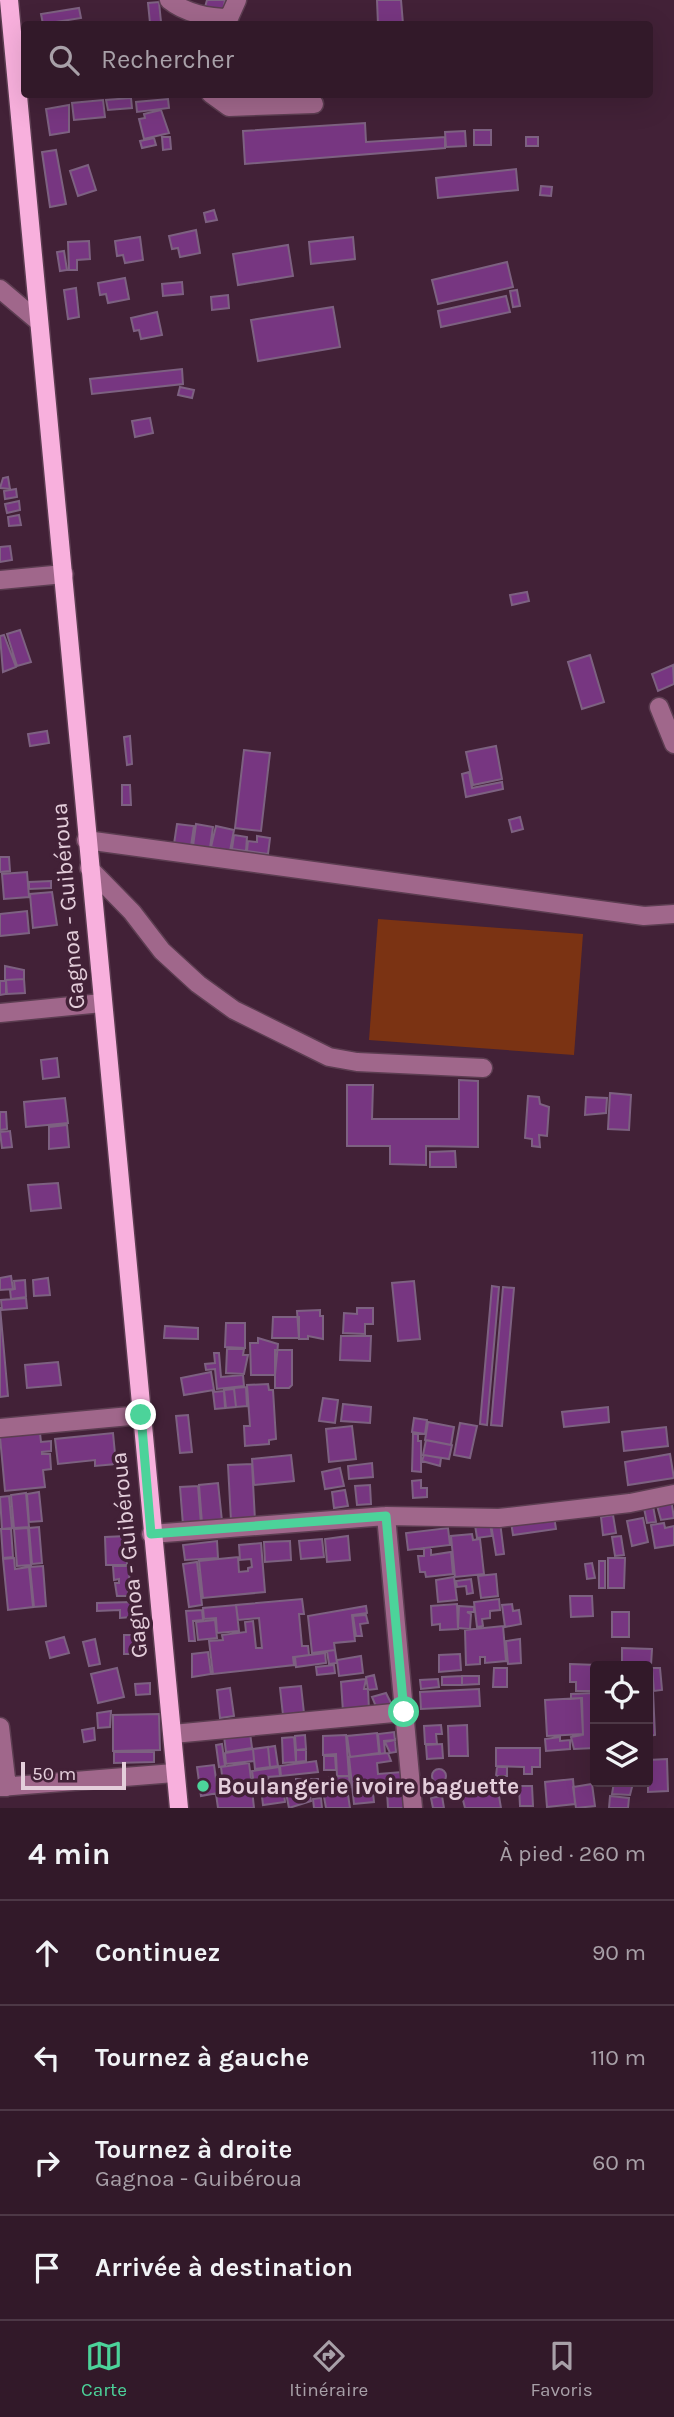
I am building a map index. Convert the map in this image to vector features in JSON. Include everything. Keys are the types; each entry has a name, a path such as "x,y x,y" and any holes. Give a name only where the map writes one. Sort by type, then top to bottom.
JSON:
{"main road":[{"name":"Gagnoa - Guibéroua","path":"9,0 8,64 64,574 86,840 179,1808"}],"street":[{"path":"173,3 214,18 229,18 237,0"},
{"path":"173,3 182,21"},
{"path":"217,98 229,107 314,104"},
{"path":"0,289 38,322"},
{"path":"0,580 64,574"},
{"path":"659,707 674,744"},
{"path":"86,840 643,916 674,914"},
{"path":"89,868 132,912 162,951 198,984 234,1010 329,1057 357,1062 483,1068"},
{"path":"0,1013 102,1003"},
{"path":"0,1428 141,1415"},
{"path":"151,1534 386,1516 499,1518 630,1503 674,1494"},
{"path":"386,1516 413,1808"},
{"path":"173,1734 404,1712"},
{"path":"0,1727 3,1787 174,1773"}],"shaded area":[{"path":"378,919 583,934 574,1055 369,1040"}],"building":[{"path":"207,0 225,0 223,11 205,7"},
{"path":"377,0 401,0 403,21 378,21"},
{"path":"159,2 161,21 150,21 148,3"},
{"path":"79,8 81,18 42,21 41,14"},
{"path":"131,98 132,108 108,110 106,100"},
{"path":"168,99 169,108 137,112 136,102"},
{"path":"103,100 105,117 74,120 72,103"},
{"path":"69,105 69,132 50,135 46,109"},
{"path":"161,110 169,133 144,139 139,119 145,118 144,114"},
{"path":"365,123 366,142 445,137 445,148 245,164 243,131"},
{"path":"474,130 491,130 491,145 474,145"},
{"path":"465,131 466,146 446,147 445,132"},
{"path":"162,137 170,137 171,149 163,150"},
{"path":"526,137 538,137 538,146 526,146"},
{"path":"154,138 156,145 142,148 140,141"},
{"path":"56,150 66,204 50,207 42,152"},
{"path":"88,165 96,190 78,196 70,171"},
{"path":"516,169 518,190 438,198 436,178"},
{"path":"541,186 552,187 551,196 540,195"},
{"path":"214,210 217,220 206,222 204,213"},
{"path":"196,230 200,253 180,257 178,248 172,249 169,236"},
{"path":"140,237 143,260 125,263 123,255 117,256 115,241"},
{"path":"353,237 355,259 311,264 309,242"},
{"path":"89,241 90,259 77,260 77,270 69,270 68,242"},
{"path":"288,245 293,276 238,285 233,254"},
{"path":"64,251 67,270 60,271 57,252"},
{"path":"507,262 513,287 438,304 432,280"},
{"path":"125,278 129,299 108,303 106,294 100,295 98,283"},
{"path":"182,282 183,294 163,296 162,284"},
{"path":"76,288 79,317 68,319 64,290"},
{"path":"517,290 520,306 513,307 510,291"},
{"path":"228,295 229,308 212,310 211,297"},
{"path":"506,296 510,312 441,327 438,311"},
{"path":"333,307 340,347 258,361 251,320"},
{"path":"157,312 162,335 141,339 139,330 134,331 131,318"},
{"path":"182,369 183,384 92,394 90,379"},
{"path":"180,387 194,390 192,398 178,395"},
{"path":"150,418 153,433 135,437 132,421"},
{"path":"8,477 10,489 0,488 3,478"},
{"path":"16,489 17,497 5,499 4,491"},
{"path":"19,501 20,510 7,513 5,504"},
{"path":"19,515 21,525 9,526 8,517"},
{"path":"10,546 12,560 0,562 0,547"},
{"path":"527,592 529,601 512,605 510,595"},
{"path":"20,630 31,662 17,666 7,634"},
{"path":"4,635 16,667 3,672 0,636"},
{"path":"590,655 604,702 582,709 568,662"},
{"path":"673,665 674,684 658,691 652,674"},
{"path":"47,731 49,743 30,746 28,734"},
{"path":"130,736 132,764 127,765 124,737"},
{"path":"496,746 502,779 473,785 466,752"},
{"path":"244,750 270,753 261,831 235,828"},
{"path":"469,772 472,788 502,782 503,789 466,797 462,774"},
{"path":"122,785 130,785 131,805 122,805"},
{"path":"520,817 523,829 512,832 509,820"},
{"path":"177,824 194,826 191,846 174,844"},
{"path":"196,824 213,827 210,848 193,846"},
{"path":"216,826 234,830 230,851 211,847"},
{"path":"234,835 247,837 246,851 232,849"},
{"path":"257,836 270,838 268,854 247,851 248,841 257,842"},
{"path":"0,857 9,857 10,871 0,872"},
{"path":"27,872 29,897 4,899 2,874"},
{"path":"51,881 51,888 29,889 29,882"},
{"path":"52,892 57,925 33,928 30,894"},
{"path":"27,911 29,933 0,936 0,914"},
{"path":"5,966 24,970 24,979 5,980"},
{"path":"24,979 25,993 7,994 6,980"},
{"path":"0,981 6,981 6,994 0,995"},
{"path":"57,1058 59,1077 43,1079 41,1060"},
{"path":"459,1080 478,1081 478,1147 426,1146 426,1165 390,1164 390,1146 347,1146 347,1085 373,1085 372,1119 459,1119"},
{"path":"610,1093 631,1095 629,1130 608,1129"},
{"path":"528,1096 539,1097 540,1104 549,1107 547,1136 539,1135 540,1147 532,1146 532,1139 525,1138"},
{"path":"586,1097 607,1098 606,1113 585,1115"},
{"path":"65,1098 68,1123 26,1127 24,1102"},
{"path":"0,1112 6,1112 7,1129 0,1130"},
{"path":"67,1125 69,1147 49,1149 49,1127"},
{"path":"10,1131 12,1147 2,1148 0,1132"},
{"path":"455,1151 456,1167 430,1167 430,1152"},
{"path":"58,1183 61,1208 31,1211 28,1185"},
{"path":"11,1276 13,1289 0,1290 0,1278"},
{"path":"48,1278 50,1295 34,1296 33,1280"},
{"path":"25,1280 26,1297 11,1299 10,1290 15,1289 14,1281"},
{"path":"414,1281 420,1339 398,1341 392,1283"},
{"path":"492,1286 499,1287 487,1425 480,1424"},
{"path":"503,1287 514,1288 502,1426 491,1425"},
{"path":"26,1298 27,1308 2,1310 1,1300"},
{"path":"0,1307 8,1396 0,1397"},
{"path":"357,1308 373,1308 373,1324 365,1324 365,1334 343,1333 344,1313 357,1314"},
{"path":"320,1310 320,1316 323,1316 323,1339 308,1336 308,1339 299,1339 297,1311"},
{"path":"273,1317 299,1317 299,1338 272,1338"},
{"path":"226,1323 245,1323 245,1348 225,1347"},
{"path":"165,1326 198,1328 198,1339 164,1338"},
{"path":"341,1336 371,1336 370,1361 340,1360"},
{"path":"258,1338 278,1344 275,1375 251,1375 250,1343 258,1343"},
{"path":"227,1349 244,1349 243,1355 248,1355 244,1374 226,1373"},
{"path":"275,1350 292,1350 292,1385 289,1388 275,1388"},
{"path":"214,1353 219,1353 221,1377 243,1375 244,1386 217,1389 215,1369 206,1370 205,1364 215,1363"},
{"path":"58,1362 61,1385 27,1388 25,1365"},
{"path":"211,1372 214,1390 184,1395 181,1378"},
{"path":"268,1384 269,1390 273,1390 276,1439 269,1440 269,1444 245,1446 244,1426 250,1426 247,1385"},
{"path":"246,1387 247,1406 236,1407 234,1388"},
{"path":"234,1389 236,1407 226,1408 224,1390"},
{"path":"224,1391 225,1408 215,1409 213,1392"},
{"path":"323,1398 338,1400 335,1423 319,1421"},
{"path":"343,1404 371,1407 370,1423 341,1421"},
{"path":"608,1407 609,1422 564,1427 562,1412"},
{"path":"188,1415 192,1452 180,1453 176,1416"},
{"path":"414,1418 427,1420 425,1434 412,1432"},
{"path":"428,1422 454,1427 451,1445 425,1440"},
{"path":"460,1423 477,1426 470,1458 454,1455"},
{"path":"352,1426 356,1459 329,1462 326,1429"},
{"path":"666,1427 668,1446 624,1451 622,1432"},
{"path":"40,1433 41,1442 51,1441 51,1451 42,1452 50,1454 51,1469 43,1470 45,1487 5,1491 0,1437"},
{"path":"113,1433 116,1464 95,1466 95,1460 58,1464 55,1439"},
{"path":"413,1434 418,1434 418,1441 421,1441 421,1472 412,1471"},
{"path":"426,1440 452,1445 449,1459 423,1455"},
{"path":"670,1454 674,1478 628,1485 625,1462"},
{"path":"291,1455 294,1481 254,1485 252,1459"},
{"path":"424,1455 441,1458 440,1466 422,1461"},
{"path":"372,1463 373,1477 349,1479 348,1466"},
{"path":"252,1464 255,1520 231,1521 228,1465"},
{"path":"340,1468 344,1486 325,1489 322,1472"},
{"path":"421,1480 421,1488 427,1488 427,1497 413,1498 412,1481"},
{"path":"218,1483 222,1521 202,1523 199,1485"},
{"path":"370,1485 371,1504 357,1505 355,1486"},
{"path":"198,1486 201,1524 183,1525 180,1487"},
{"path":"345,1490 348,1506 334,1508 332,1492"},
{"path":"39,1492 42,1521 29,1522 27,1494"},
{"path":"26,1493 29,1527 14,1528 11,1495"},
{"path":"9,1496 12,1528 2,1529 0,1497"},
{"path":"671,1499 674,1518 661,1520 656,1502"},
{"path":"653,1506 656,1522 647,1523 644,1508"},
{"path":"613,1515 616,1533 603,1535 601,1517"},
{"path":"554,1516 556,1529 513,1535 511,1522"},
{"path":"643,1518 648,1542 632,1546 627,1521"},
{"path":"500,1522 504,1554 496,1555 491,1524"},
{"path":"490,1523 492,1536 477,1538 475,1525"},
{"path":"664,1523 665,1528 674,1526 674,1545 655,1548 651,1525"},
{"path":"39,1527 42,1563 32,1564 29,1528"},
{"path":"28,1528 31,1565 17,1566 14,1529"},
{"path":"448,1528 450,1545 408,1550 406,1533"},
{"path":"1,1529 11,1529 13,1557 3,1558"},
{"path":"472,1534 473,1540 480,1539 484,1574 455,1577 451,1536"},
{"path":"126,1536 127,1565 106,1565 105,1537"},
{"path":"348,1536 350,1560 327,1562 325,1539"},
{"path":"621,1536 624,1555 615,1556 612,1537"},
{"path":"322,1539 324,1557 301,1559 299,1541"},
{"path":"217,1541 218,1558 185,1560 183,1545"},
{"path":"290,1541 291,1560 265,1562 264,1542"},
{"path":"261,1543 265,1592 203,1598 199,1561 238,1557 239,1572 248,1571 248,1568 252,1567 251,1559 240,1560 239,1545"},
{"path":"424,1548 431,1548 431,1555 451,1552 453,1574 426,1577 425,1572 420,1572 418,1556 424,1556"},
{"path":"14,1558 15,1569 29,1567 33,1607 8,1610 3,1559"},
{"path":"608,1558 625,1558 624,1588 608,1588"},
{"path":"599,1561 605,1561 605,1588 599,1588"},
{"path":"197,1562 202,1605 189,1607 183,1564"},
{"path":"592,1563 595,1578 587,1579 585,1564"},
{"path":"43,1566 46,1606 34,1607 30,1567"},
{"path":"113,1566 130,1566 128,1596 117,1596 115,1583 119,1583 119,1579 114,1580"},
{"path":"496,1574 498,1596 481,1598 478,1576"},
{"path":"454,1577 457,1600 438,1602 436,1580"},
{"path":"471,1579 473,1593 467,1594 466,1586 457,1587 456,1581"},
{"path":"570,1596 592,1596 593,1616 571,1617"},
{"path":"302,1599 304,1614 299,1614 302,1646 308,1646 309,1655 293,1657 294,1665 213,1674 209,1641 223,1640 222,1635 246,1632 245,1622 253,1621 256,1648 262,1648 259,1618 238,1620 236,1605"},
{"path":"499,1599 500,1610 490,1611 490,1618 482,1619 483,1626 477,1627 474,1602"},
{"path":"131,1602 131,1617 120,1618 120,1610 97,1611 97,1603"},
{"path":"457,1604 458,1629 440,1630 440,1624 432,1625 431,1606"},
{"path":"512,1604 513,1611 519,1610 521,1624 505,1627 502,1605"},
{"path":"236,1605 239,1631 217,1633 216,1618 204,1619 203,1608"},
{"path":"366,1606 367,1613 352,1615 355,1641 334,1643 335,1650 312,1653 308,1616"},
{"path":"459,1606 474,1607 474,1612 467,1612 471,1614 470,1629 458,1628"},
{"path":"202,1610 203,1620 193,1621 195,1641 189,1641 186,1611"},
{"path":"612,1612 629,1612 629,1637 612,1637"},
{"path":"366,1615 368,1623 360,1624 362,1636 356,1636 353,1616"},
{"path":"215,1620 217,1638 198,1640 196,1622"},
{"path":"503,1626 506,1661 485,1663 485,1657 480,1657 480,1664 466,1665 465,1630"},
{"path":"124,1635 138,1635 138,1654 124,1654"},
{"path":"64,1637 69,1653 50,1658 46,1642"},
{"path":"95,1639 100,1664 89,1666 83,1642"},
{"path":"520,1639 521,1663 508,1664 506,1641"},
{"path":"622,1648 652,1649 651,1661 622,1661"},
{"path":"335,1650 337,1663 329,1664 327,1651"},
{"path":"208,1652 211,1674 192,1677 192,1654"},
{"path":"325,1653 326,1663 296,1667 295,1657"},
{"path":"460,1654 461,1670 439,1672 439,1655"},
{"path":"361,1656 363,1673 339,1676 337,1660"},
{"path":"570,1664 590,1665 590,1691 576,1691 576,1682 570,1682"},
{"path":"334,1665 335,1673 317,1675 316,1667"},
{"path":"117,1668 124,1697 98,1703 91,1674"},
{"path":"494,1668 507,1668 507,1687 493,1687"},
{"path":"653,1668 660,1668 662,1690 654,1691"},
{"path":"374,1675 377,1689 368,1690 366,1677"},
{"path":"462,1676 462,1685 442,1685 442,1677"},
{"path":"462,1676 479,1676 479,1684 462,1685"},
{"path":"366,1679 364,1689 368,1689 369,1710 343,1712 341,1682"},
{"path":"438,1679 439,1687 421,1689 420,1680"},
{"path":"150,1683 150,1694 136,1695 135,1684"},
{"path":"301,1686 304,1713 283,1715 280,1688"},
{"path":"230,1688 234,1716 220,1718 217,1690"},
{"path":"479,1689 480,1706 421,1709 420,1692"},
{"path":"653,1691 655,1735 653,1735"},
{"path":"386,1693 392,1705 377,1709 372,1697"},
{"path":"590,1693 590,1748 574,1749 571,1737 583,1735 582,1698 571,1699 571,1694"},
{"path":"581,1698 583,1734 547,1736 545,1700"},
{"path":"111,1711 110,1727 98,1728 97,1713"},
{"path":"159,1714 160,1750 113,1751 113,1715"},
{"path":"441,1725 442,1734 436,1734 437,1744 425,1744 424,1726"},
{"path":"467,1725 468,1756 449,1756 448,1726"},
{"path":"94,1728 95,1740 84,1742 82,1730"},
{"path":"394,1732 395,1740 384,1741 385,1753 380,1754 378,1734"},
{"path":"250,1733 252,1748 226,1752 224,1736"},
{"path":"377,1733 379,1753 350,1757 347,1736"},
{"path":"305,1735 306,1749 296,1750 295,1736"},
{"path":"346,1735 349,1776 337,1776 336,1754 323,1755 323,1736"},
{"path":"294,1737 296,1762 283,1763 282,1738"},
{"path":"560,1737 560,1741 570,1740 570,1749 546,1751 545,1739"},
{"path":"395,1740 396,1752 390,1753 385,1742"},
{"path":"222,1744 225,1766 219,1767 216,1745"},
{"path":"442,1744 443,1758 427,1759 426,1745"},
{"path":"275,1746 278,1766 270,1767 268,1747"},
{"path":"268,1747 270,1767 255,1769 253,1749"},
{"path":"496,1748 540,1748 540,1767 532,1767 532,1774 524,1774 524,1767 496,1766"},
{"path":"253,1749 254,1761 226,1764 225,1753"},
{"path":"296,1750 306,1750 306,1761 296,1762"},
{"path":"114,1752 154,1752 154,1762 114,1763"},
{"path":"388,1753 391,1761 377,1763 378,1774 402,1772 402,1780 372,1783 374,1802 354,1804 349,1757"},
{"path":"324,1756 335,1756 336,1770 324,1770"},
{"path":"667,1759 668,1791 648,1792 648,1787 653,1787 653,1760"},
{"path":"316,1761 318,1772 281,1776 280,1766"},
{"path":"249,1763 252,1787 224,1791 221,1767"},
{"path":"214,1765 218,1793 201,1796 197,1767"},
{"path":"279,1767 280,1776 268,1777 269,1782 254,1784 252,1771"},
{"path":"497,1767 507,1767 507,1776 496,1776"},
{"path":"436,1769 442,1769 446,1776 442,1783 436,1783 432,1779 432,1773"},
{"path":"349,1776 350,1787 329,1787 329,1777"},
{"path":"296,1779 318,1779 318,1789 296,1789"},
{"path":"573,1779 575,1804 547,1807 545,1782"},
{"path":"390,1782 389,1791 375,1793 374,1784"},
{"path":"590,1784 595,1806 576,1808 573,1787"},
{"path":"283,1785 285,1802 263,1805 261,1788"},
{"path":"519,1786 532,1786 533,1806 520,1806"},
{"path":"613,1787 632,1787 630,1795 612,1794"},
{"path":"347,1788 350,1808 326,1808 323,1791"},
{"path":"252,1789 254,1808 218,1808 216,1794"},
{"path":"309,1790 311,1801 289,1808 286,1793"},
{"path":"404,1790 405,1808 388,1808 387,1792"},
{"path":"498,1790 501,1808 465,1808 462,1796"},
{"path":"442,1796 444,1808 433,1808 431,1798"},
{"path":"610,1796 629,1798 628,1808 609,1808"},
{"path":"321,1798 322,1808 314,1808 313,1799"}],"place":[{"name":"Boulangerie ivoire baguette","path":"203,1786"}],"route":[{"path":"141,1415 151,1534 386,1516 404,1712"}]}
